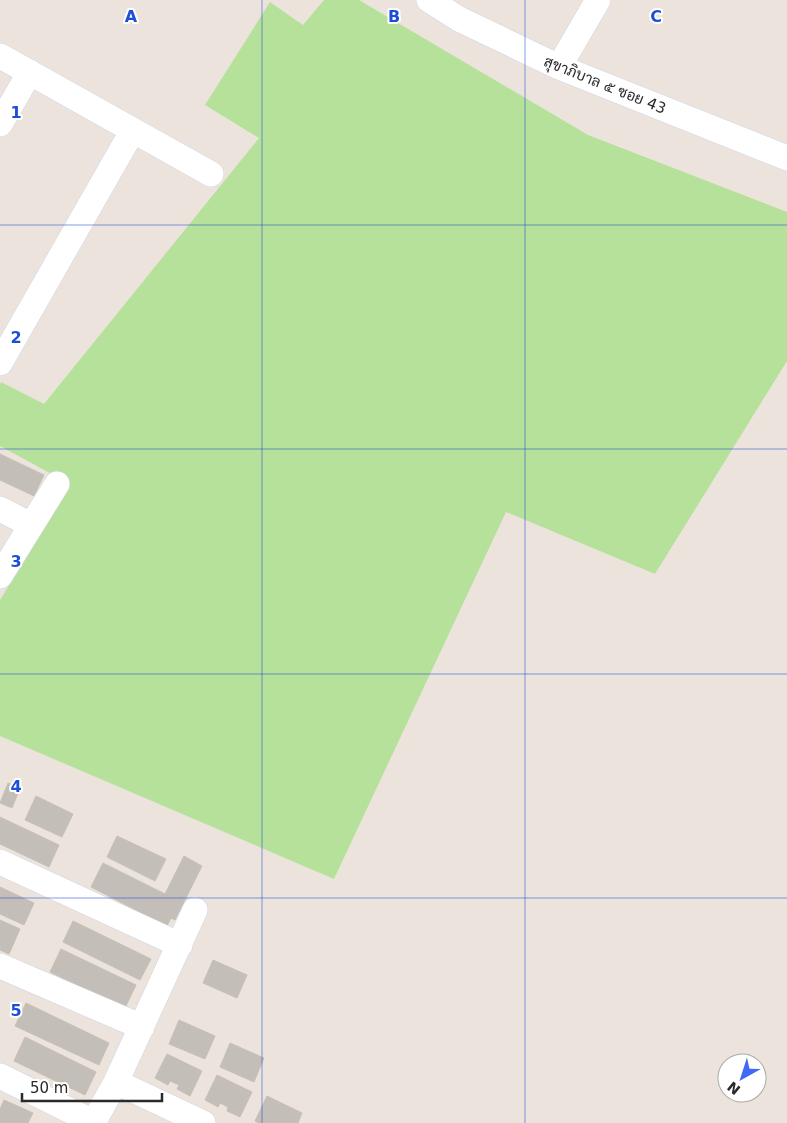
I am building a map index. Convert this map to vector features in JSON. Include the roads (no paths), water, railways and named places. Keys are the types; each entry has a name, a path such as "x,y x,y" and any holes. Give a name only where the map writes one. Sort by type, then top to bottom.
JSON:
{"street":[{"name":"สุขาภิบาล ๕ ซอย 43","path":"429,0 459,19 559,67 787,158"},
{"path":"559,67 598,0"},
{"path":"0,56 210,174"},
{"path":"0,124 30,72"},
{"path":"2,354 134,130"},
{"path":"0,576 57,484"},
{"path":"0,509 31,525"},
{"path":"0,862 180,945"},
{"path":"0,1076 93,1122 116,1082 195,910"},
{"path":"0,966 142,1027"},
{"path":"116,1082 202,1123"}]}
